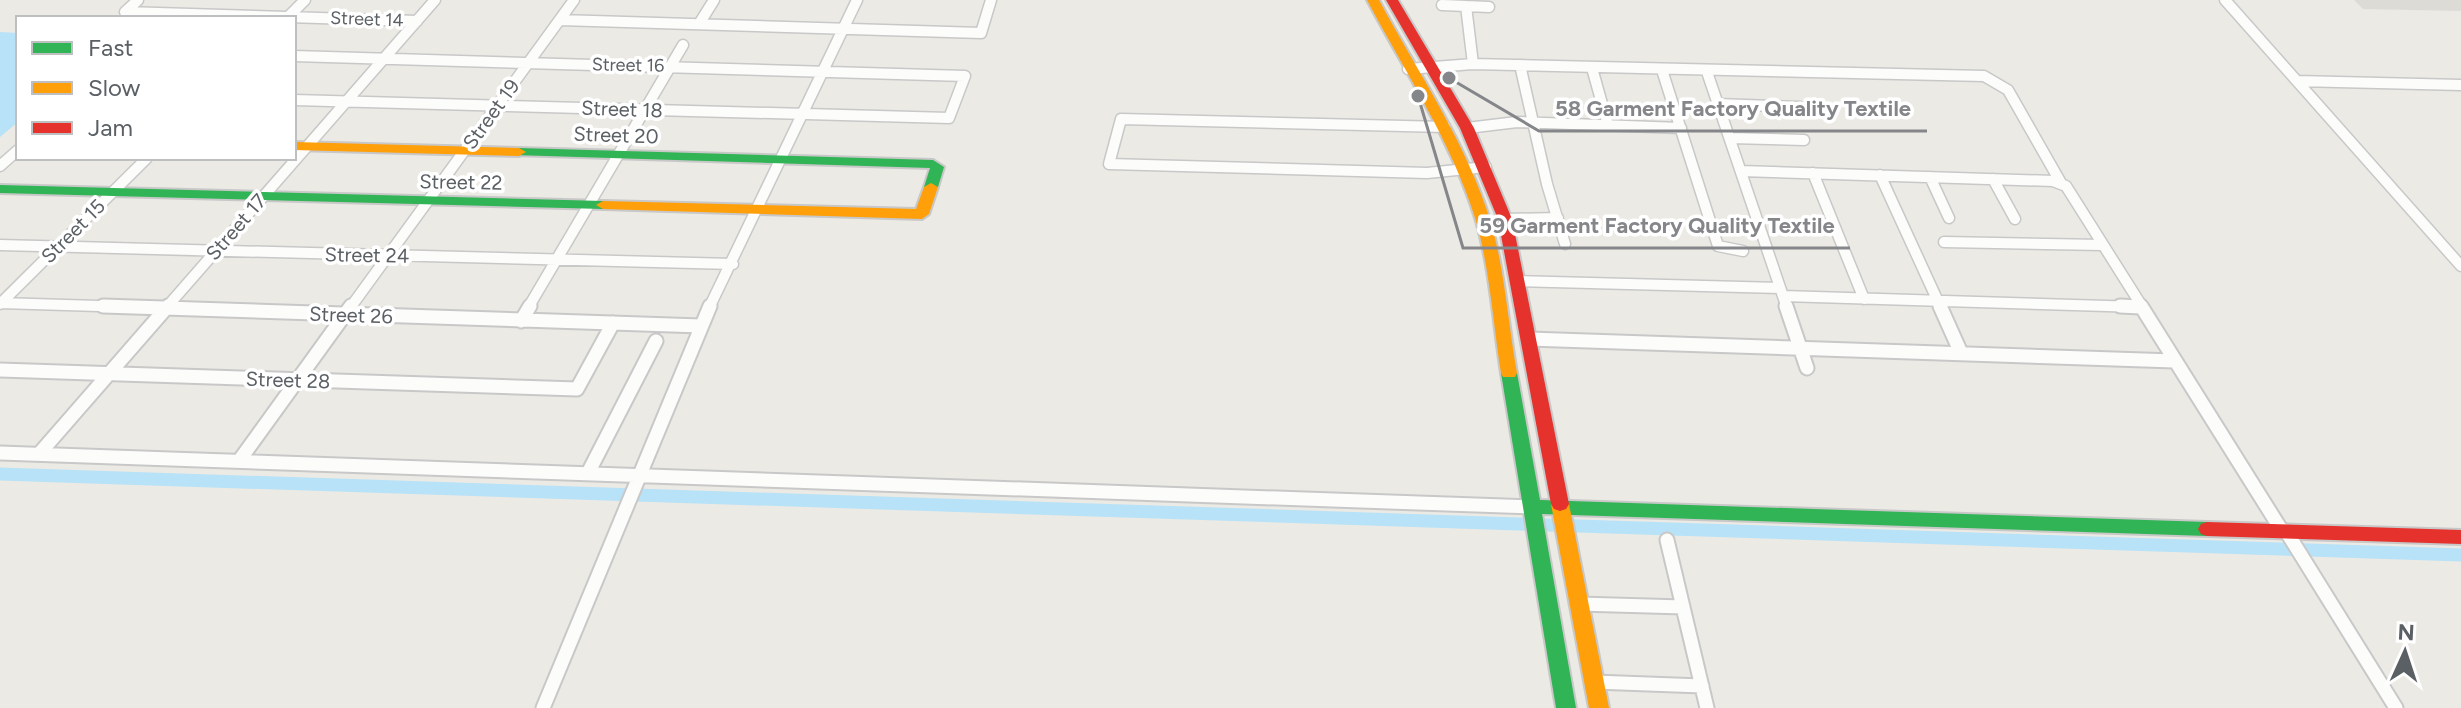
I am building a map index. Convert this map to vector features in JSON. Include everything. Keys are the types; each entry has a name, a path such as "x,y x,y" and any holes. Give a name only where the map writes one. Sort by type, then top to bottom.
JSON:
{"street":[{"name":"Street 14","path":"138,0 125,12 168,16"},
{"path":"290,16 305,0"},
{"name":"Street 17","path":"300,147 346,101 435,0"},
{"name":"Street 19","path":"239,461 574,0"},
{"path":"699,24 714,0"},
{"path":"543,708 701,326 857,0"},
{"path":"560,20 981,33 991,0"},
{"path":"1373,0 1408,69 1445,127 1483,222 1566,708"},
{"path":"1392,0 1467,128 1486,167 1505,219 1599,708"},
{"path":"2225,0 2461,266"},
{"path":"1442,5 1489,7"},
{"path":"1466,6 1473,64"},
{"name":"Street 14","path":"296,18 417,21"},
{"path":"521,321 683,45"},
{"name":"Street 16","path":"296,56 963,73 949,118"},
{"path":"1408,69 1473,64 1707,72 1984,76 2008,90 2061,183 2396,708"},
{"path":"1520,65 1532,123 1565,244"},
{"path":"1592,68 1608,125"},
{"path":"1662,70 1718,246 1743,251"},
{"path":"1707,72 1807,368"},
{"path":"2297,81 2461,85"},
{"name":"Street 18","path":"296,100 949,118"},
{"path":"1718,104 1800,107"},
{"path":"1445,127 1121,119 1109,164 1427,173 1486,167"},
{"path":"1467,128 1532,123 1681,128"},
{"path":"1730,138 1804,140"},
{"name":"Street 20","path":"300,147 937,164 922,214"},
{"path":"0,166 16,152"},
{"name":"Street 15","path":"0,304 145,160"},
{"name":"Street 17","path":"39,454 262,197 290,160"},
{"path":"1741,171 2061,183"},
{"path":"1813,173 1864,299"},
{"path":"1880,175 1961,353"},
{"path":"1930,177 1949,218"},
{"path":"1993,179 2015,219"},
{"name":"Street 22","path":"0,189 922,214"},
{"path":"1505,219 1558,218"},
{"path":"1944,242 2102,245"},
{"name":"Street 24","path":"0,245 733,264"},
{"path":"1519,281 1782,292 1864,299 2140,307"},
{"name":"Street 26","path":"0,304 701,326"},
{"name":"Street 28","path":"0,370 577,389 613,323"},
{"path":"1529,339 2174,361"},
{"path":"588,473 656,341"},
{"path":"0,453 588,473 1532,520 2290,538 2461,537"},
{"path":"1667,540 1707,708"},
{"path":"1579,604 1683,607"},
{"path":"1594,682 1702,686"}],"shaded area":[{"path":"2354,0 2461,0 2461,11 2363,9"}],"water":[{"path":"0,32 16,33 16,124 0,137"}],"waterway":[{"path":"0,474 2461,555"}],"traffic: fast":[{"path":"519,152 933,164 937,167 931,187"},
{"path":"0,189 603,205"},
{"path":"1509,373 1566,708"},
{"path":"1530,507 2207,529"}],"traffic: slow":[{"path":"1373,0 1447,135 1473,192 1492,258 1509,373"},
{"path":"296,146 519,152"},
{"path":"603,205 922,214 931,187"},
{"path":"1560,504 1599,708"}],"traffic: jam":[{"path":"1392,0 1467,128 1505,219 1560,504"},
{"path":"2207,529 2461,537"}],"place":[{"name":"58 Garment Factory Quality Textile","path":"1449,78"},
{"name":"59 Garment Factory Quality Textile","path":"1418,96"}]}
